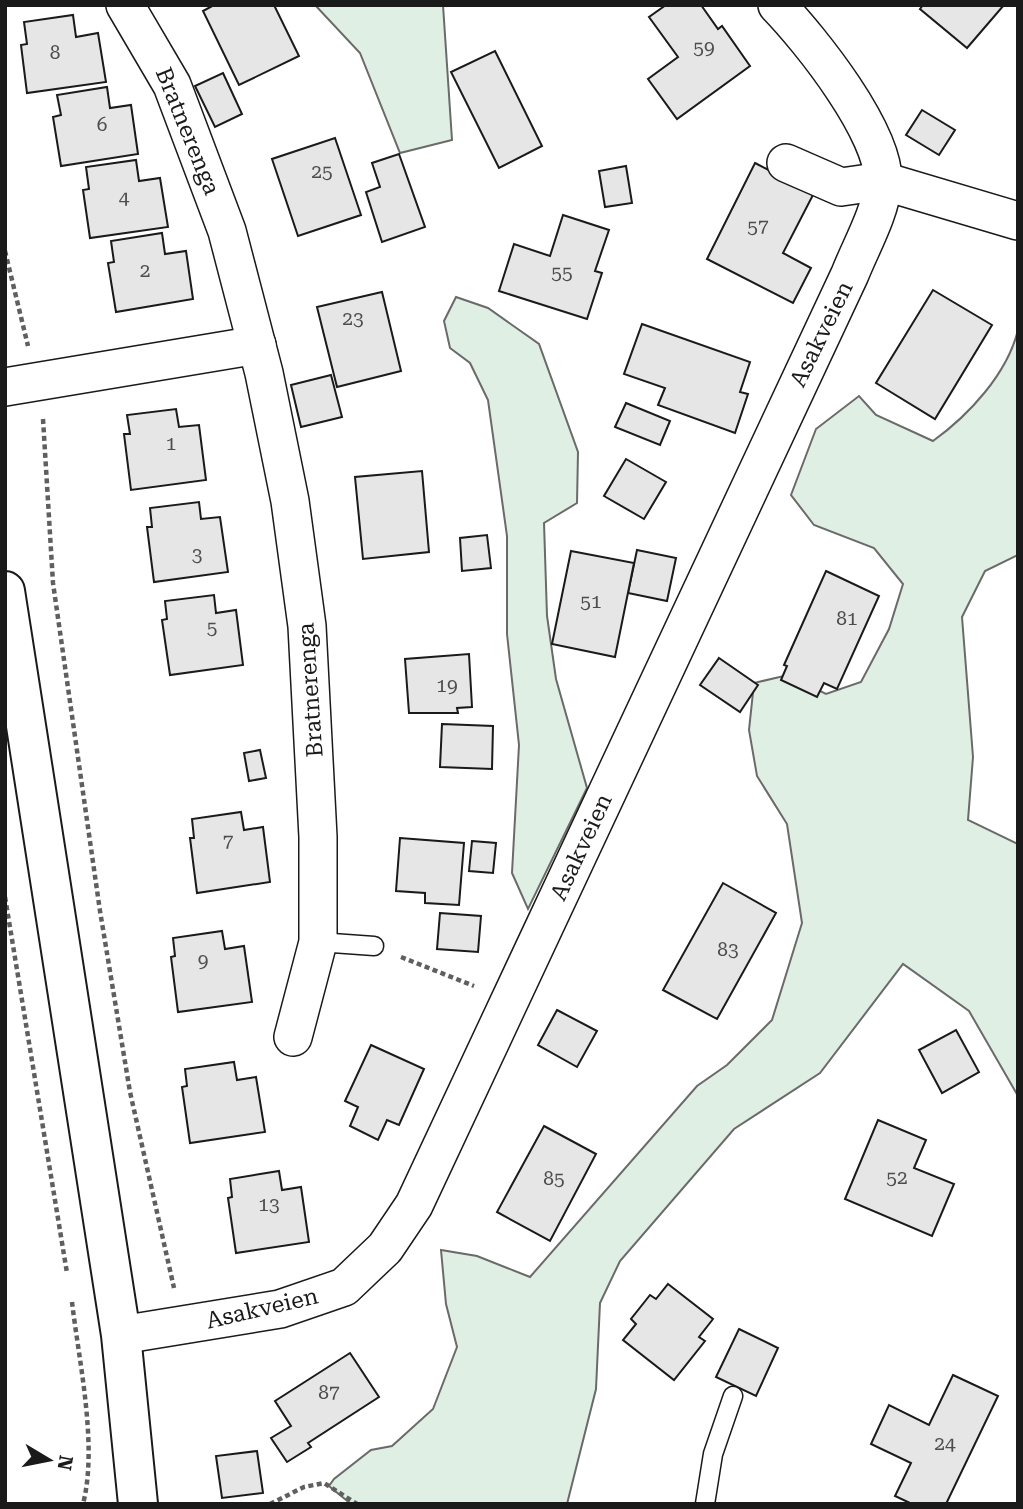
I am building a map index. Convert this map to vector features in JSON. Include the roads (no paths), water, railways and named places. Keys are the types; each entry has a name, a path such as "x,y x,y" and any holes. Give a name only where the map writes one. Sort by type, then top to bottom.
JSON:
{"main road":[{"path":"5,591 121,1335 138,1504"}],"street":[{"name":"Bratnerenga","path":"125,5 157,55 177,97 227,231 281,447 307,626 317,817 318,942 293,1037"},
{"name":"Asakveien","path":"121,1335 279,1309 344,1287 385,1248 414,1205 510,1000 685,649 875,213 883,181 872,140 848,94 776,5"},
{"path":"786,163 841,187 883,181 1018,220"},
{"path":"5,387 257,345"}],"lane":[{"path":"318,942 374,946"},
{"path":"705,1504 713,1454 733,1396"}]}
